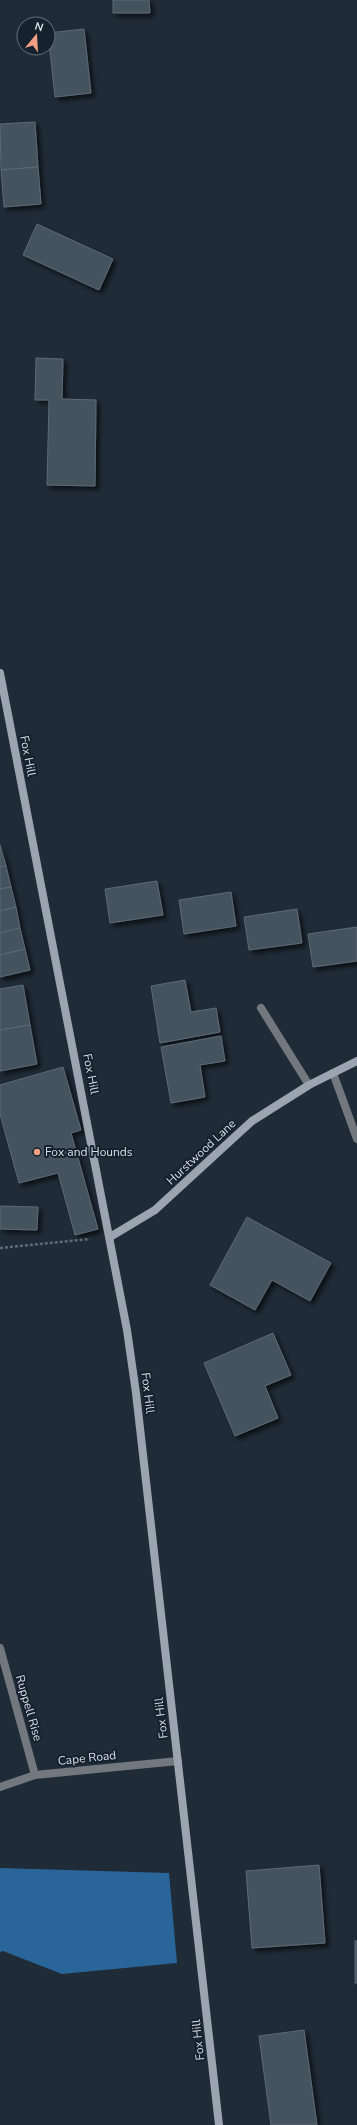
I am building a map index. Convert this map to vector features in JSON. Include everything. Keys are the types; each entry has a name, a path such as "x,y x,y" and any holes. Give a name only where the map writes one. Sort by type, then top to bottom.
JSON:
{"main road":[{"name":"Fox Hill","path":"0,673 110,1237 136,1393 219,2125"},
{"name":"Hurstwood Lane","path":"110,1237 155,1210 252,1121 309,1085 357,1061"}],"street":[{"path":"261,1008 309,1085"},
{"path":"333,1073 357,1139"},
{"name":"Ruppell Rise","path":"0,1648 35,1775"},
{"name":"Cape Road","path":"0,1787 35,1775 178,1761"}],"path":[{"path":"0,1248 110,1237"}],"shaded area":[{"path":"0,1868 169,1873 177,1963 62,1974 3,1951 0,1952"}],"building":[{"path":"113,0 149,0 150,13 113,13"},
{"path":"84,29 91,93 55,97 51,56 56,56 56,32"},
{"path":"35,122 38,167 1,170 0,124"},
{"path":"38,167 41,204 4,207 1,170"},
{"path":"37,224 113,259 99,290 23,255"},
{"path":"36,358 63,359 62,399 96,400 95,486 47,485 49,400 35,400"},
{"path":"0,845 6,866 0,867"},
{"path":"6,866 11,887 0,889 0,867"},
{"path":"157,881 163,915 110,923 105,889"},
{"path":"11,887 16,907 0,911 0,889"},
{"path":"231,892 236,926 184,934 179,900"},
{"path":"16,907 20,928 0,933 0,911"},
{"path":"297,909 302,943 249,950 244,917"},
{"path":"357,927 357,961 313,967 308,934"},
{"path":"20,928 25,949 0,955 0,933"},
{"path":"25,949 30,970 0,977 0,955"},
{"path":"185,980 191,1012 216,1008 220,1032 160,1043 151,986"},
{"path":"23,985 30,1025 0,1030 0,989"},
{"path":"30,1025 37,1064 0,1071 0,1030"},
{"path":"221,1036 225,1061 200,1065 205,1097 171,1103 161,1047"},
{"path":"63,1067 81,1130 71,1133 98,1229 75,1235 58,1173 19,1183 0,1114 0,1085"},
{"path":"0,1206 38,1207 37,1230 0,1229"},
{"path":"247,1217 331,1263 310,1301 272,1280 255,1310 210,1285"},
{"path":"273,1333 291,1375 265,1386 278,1418 235,1436 204,1363"},
{"path":"319,1865 325,1943 252,1948 246,1871"},
{"path":"355,1941 357,1941 357,1983 355,1983"},
{"path":"304,2030 317,2125 271,2125 259,2036"}],"place":[{"name":"Fox and Hounds","path":"37,1152"}]}
